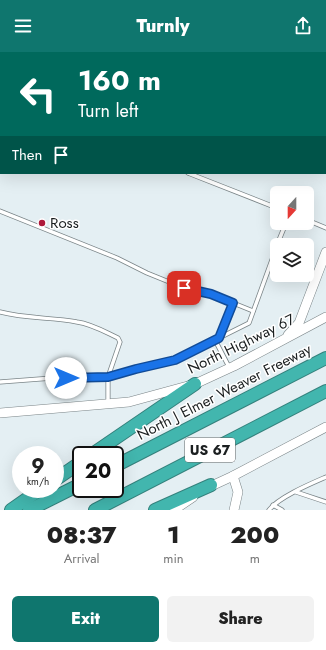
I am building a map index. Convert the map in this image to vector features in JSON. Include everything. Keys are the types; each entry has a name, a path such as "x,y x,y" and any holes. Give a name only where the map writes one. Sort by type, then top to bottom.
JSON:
{"highway":[{"name":"North J Elmer Weaver Freeway","path":"124,461 326,358"},
{"path":"104,446 195,384"},
{"name":"US 67","path":"95,510 326,391"},
{"path":"155,510 211,485"},
{"path":"29,510 72,488"},
{"path":"11,510 29,498"}],"main road":[{"path":"285,339 299,323 326,252"},
{"name":"North Highway 67","path":"0,413 129,402 195,384 229,368 326,317"},
{"path":"174,510 211,485 233,476 326,426"},
{"path":"233,476 238,492 234,510"}],"lane":[{"path":"191,174 270,205"},
{"path":"0,211 117,258 147,273 184,288 211,294 253,311"},
{"path":"314,223 326,228"},
{"path":"0,382 108,377 175,360 249,323 270,265"},
{"path":"229,368 217,339 233,303"},
{"path":"0,312 24,318 77,322 91,325 118,338 120,342 119,346 108,377 108,404"},
{"path":"269,510 273,505 326,476"},
{"path":"296,492 326,502"},
{"path":"273,505 282,510"}],"place":[{"name":"Ross","path":"42,223"}],"route":[{"path":"66,378 108,377 175,360 219,338 233,303 211,294 184,288"}]}
